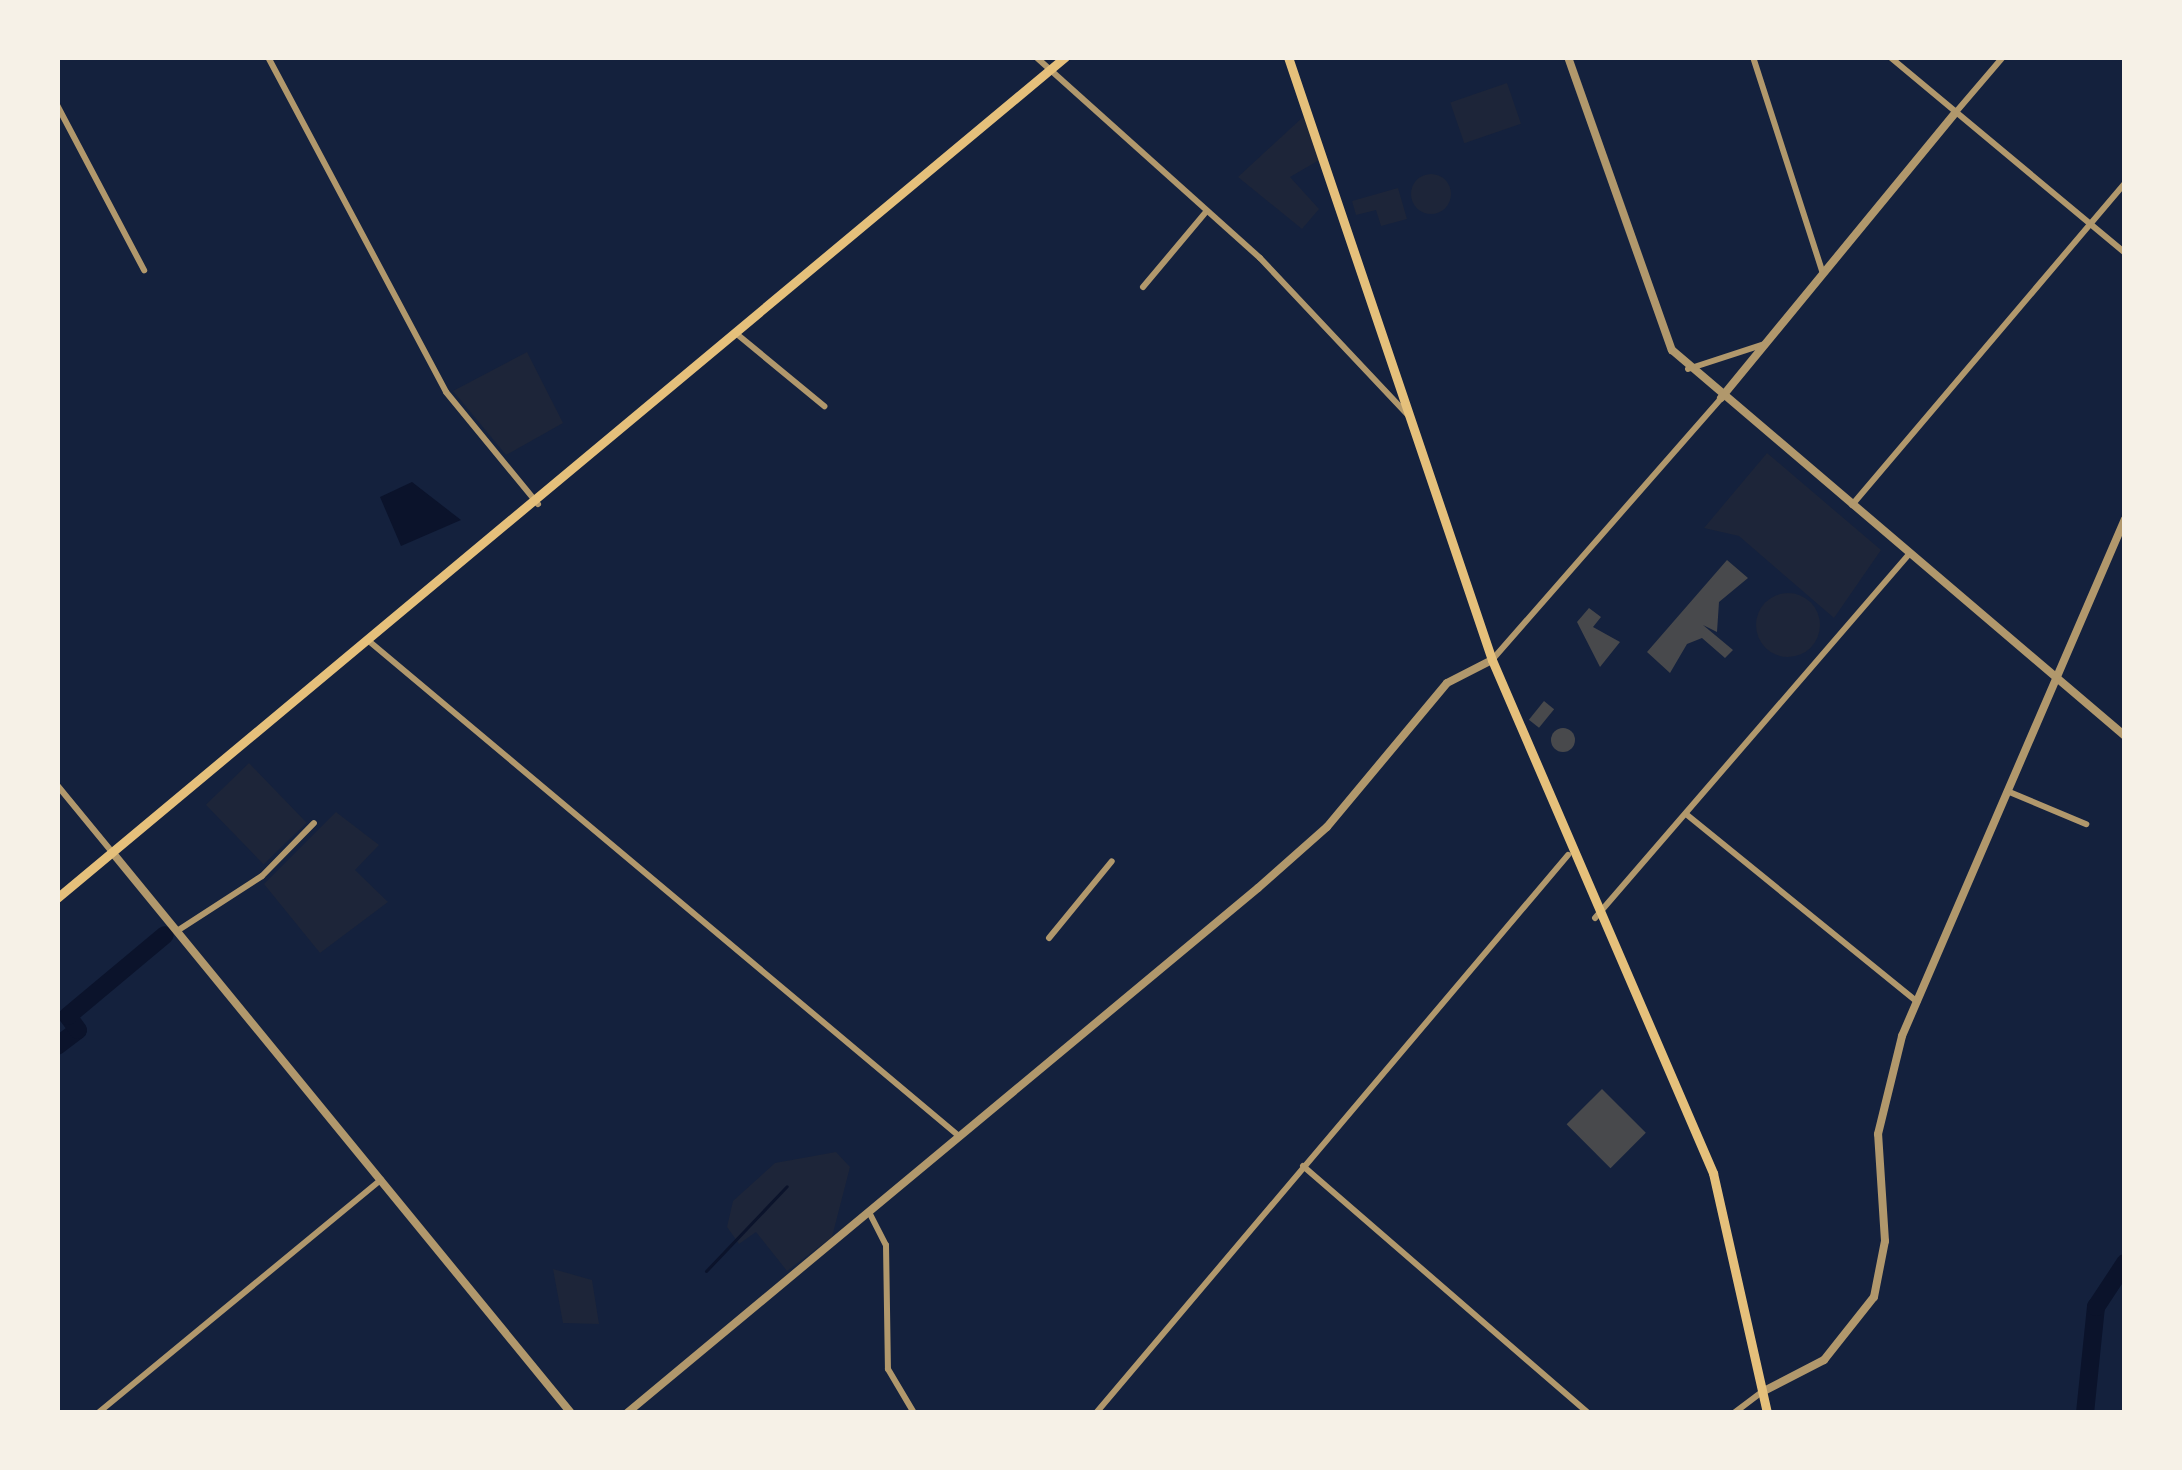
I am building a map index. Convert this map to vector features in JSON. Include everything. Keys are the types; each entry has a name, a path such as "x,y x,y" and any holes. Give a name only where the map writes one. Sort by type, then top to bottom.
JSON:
{"main road":[{"path":"57,898 538,504 1065,57"},
{"path":"1288,57 1492,660 1568,855 1713,1173 1767,1413"}],"street":[{"path":"268,57 446,392 538,504"},
{"path":"1036,57 1044,75 1206,212 1414,422"},
{"path":"1568,57 1651,313 1688,369 2125,736"},
{"path":"1753,57 1823,274"},
{"path":"1890,57 2125,254"},
{"path":"627,1413 1310,842 1447,683 1492,660 1768,343 2003,57"},
{"path":"57,105 144,270"},
{"path":"1851,505 2125,183"},
{"path":"1142,287 1206,212"},
{"path":"738,335 824,406"},
{"path":"1688,369 1768,343"},
{"path":"1734,1413 1834,1352 1874,1297 1885,1241 1880,1111 1917,1002 2125,519"},
{"path":"1595,917 1909,554"},
{"path":"370,642 959,1136"},
{"path":"57,784 571,1413"},
{"path":"2007,791 2086,824"},
{"path":"1686,814 1917,1002"},
{"path":"177,931 262,876 314,823"},
{"path":"1096,1413 1568,855"},
{"path":"1049,938 1112,862"},
{"path":"1303,1166 1588,1413"},
{"path":"98,1413 381,1180"},
{"path":"870,1214 886,1245 888,1369 914,1413"}],"shaded area":[{"path":"1507,83 1521,124 1464,143 1450,103"},
{"path":"1304,116 1321,159 1290,177 1319,209 1302,229 1238,177"},
{"path":"1431,174 1445,180 1451,194 1445,208 1431,214 1417,208 1411,194 1417,180"},
{"path":"1398,188 1407,219 1381,226 1376,210 1356,215 1352,201"},
{"path":"527,352 563,423 506,455 453,391"},
{"path":"1767,453 1881,550 1834,618 1739,536 1704,528"},
{"path":"412,482 461,520 401,546 380,497"},
{"path":"1788,593 1811,602 1820,625 1811,648 1788,657 1765,648 1756,625 1765,602"},
{"path":"249,763 307,823 263,864 206,805"},
{"path":"336,812 379,845 355,870 388,902 320,953 264,884"},
{"path":"836,1152 850,1167 832,1237 787,1271 756,1232 739,1244 727,1227 733,1201 775,1163"},
{"path":"553,1269 592,1280 599,1324 563,1323"}],"building":[{"path":"1727,560 1748,578 1719,602 1717,632 1703,625 1733,650 1725,658 1702,638 1687,644 1670,673 1647,652"},
{"path":"1589,608 1601,617 1593,627 1620,642 1600,667 1577,622"},
{"path":"1544,701 1554,709 1539,728 1529,720"},
{"path":"1563,728 1575,740 1563,752 1551,740"},
{"path":"1602,1089 1646,1133 1610,1168 1567,1124"}],"waterway":[{"path":"57,1046 78,1030 68,1016 165,935"},
{"path":"706,1271 787,1186"},
{"path":"2085,1413 2096,1307 2125,1263"}]}
